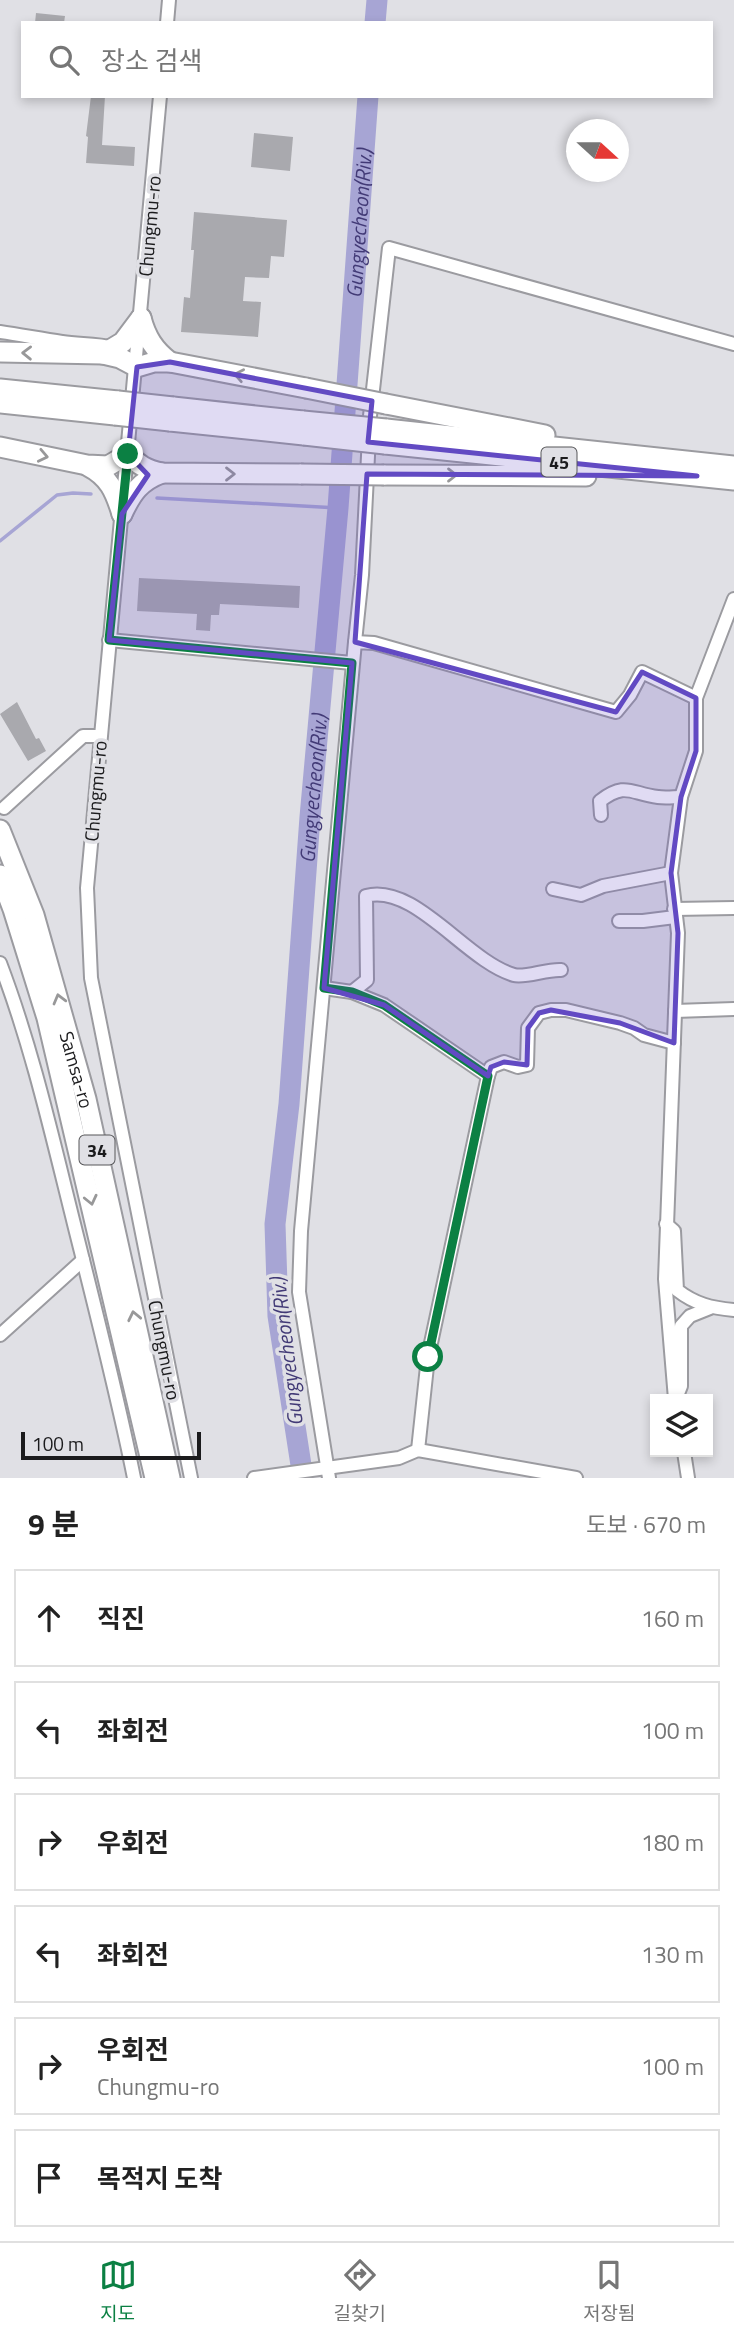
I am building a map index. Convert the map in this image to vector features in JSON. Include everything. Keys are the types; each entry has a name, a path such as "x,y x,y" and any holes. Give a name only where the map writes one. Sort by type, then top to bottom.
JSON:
{"highway":[{"path":"0,352 108,351 123,342 141,318"},
{"path":"141,318 148,339 158,353 170,362"},
{"path":"108,351 137,367 154,362 170,362 670,459"},
{"name":"45","path":"0,389 116,408 385,437 734,480"},
{"name":"45","path":"0,404 116,408"},
{"name":"45","path":"385,437 734,466"},
{"path":"0,447 87,465 112,465 128,454 148,471 162,473 697,476"},
{"path":"87,465 101,473 110,483 122,514"},
{"path":"122,514 132,493 142,482 162,473"},
{"name":"Samsa-ro","path":"0,830 34,915 86,1099 170,1478"},
{"name":"Samsa-ro","path":"0,875 47,1018 155,1478"}],"street":[{"path":"167,21 169,0"},
{"name":"Chungmu-ro","path":"160,98 87,888 91,978 191,1478"},
{"path":"328,1473 299,1292 301,1231 324,988 346,662 355,642 362,576 370,416 389,247 734,344"},
{"path":"0,332 62,342 99,344 108,351"},
{"path":"674,1394 665,1279 678,933 671,873 681,797 696,751 696,698 734,599"},
{"path":"109,640 346,662"},
{"path":"355,642 374,643 616,712 630,695 642,672 696,698"},
{"path":"4,808 83,736 100,736"},
{"path":"601,815 600,801 612,792 681,797"},
{"path":"553,889 581,895 603,886 671,873"},
{"path":"352,992 367,980 366,896 378,893 393,896 425,913 464,946 516,976 561,970"},
{"path":"620,921 643,921 675,913 734,908"},
{"path":"0,963 19,1014 83,1260 134,1478"},
{"path":"324,988 352,992 384,1005 488,1076"},
{"path":"675,1011 734,1009"},
{"path":"418,1450 428,1357 491,1067 503,1062 518,1067 527,1065 528,1028 540,1013 551,1010 566,1010 612,1021 634,1028 644,1035 674,1043"},
{"path":"666,1224 674,1231 677,1290 690,1300 710,1308 734,1310"},
{"path":"0,1335 83,1260"},
{"path":"677,1394 681,1386 681,1326 690,1316 710,1308"},
{"path":"254,1478 328,1473 399,1458 418,1450 576,1478"},
{"path":"685,1457 688,1478"}],"highlighted area":[{"path":"170,362 372,401 368,442 697,476 367,474 355,642 616,712 642,672 696,698 696,751 681,797 671,873 678,933 674,1043 620,1023 551,1010 539,1013 528,1028 527,1065 504,1062 491,1067 488,1076 384,1005 324,988 352,663 109,640 122,514 148,475 128,454 137,367 145,364"}],"building":[{"path":"36,13 65,16 64,21 35,21"},
{"path":"91,98 105,98 102,145 135,147 134,166 86,163"},
{"path":"254,133 293,137 290,171 251,167"},
{"path":"194,212 287,220 284,257 271,256 269,278 245,277 243,301 261,302 258,337 181,332 184,297 190,298"},
{"path":"139,578 300,586 299,608 220,604 219,615 211,615 210,631 196,630 197,614 137,611"},
{"path":"17,702 36,739 39,738 46,751 28,761 0,714"}],"waterway":[{"name":"Gungyecheon(Riv.)","path":"375,21 377,0"},
{"name":"Gungyecheon(Riv.)","path":"303,1478 278,1316 275,1224 289,1104 310,817 338,508 368,98"},
{"path":"0,541 57,495 91,494"},
{"path":"157,498 338,508"}],"route":[{"path":"128,454 109,640 352,663 324,988 352,992 384,1005 488,1076 428,1357"}]}
